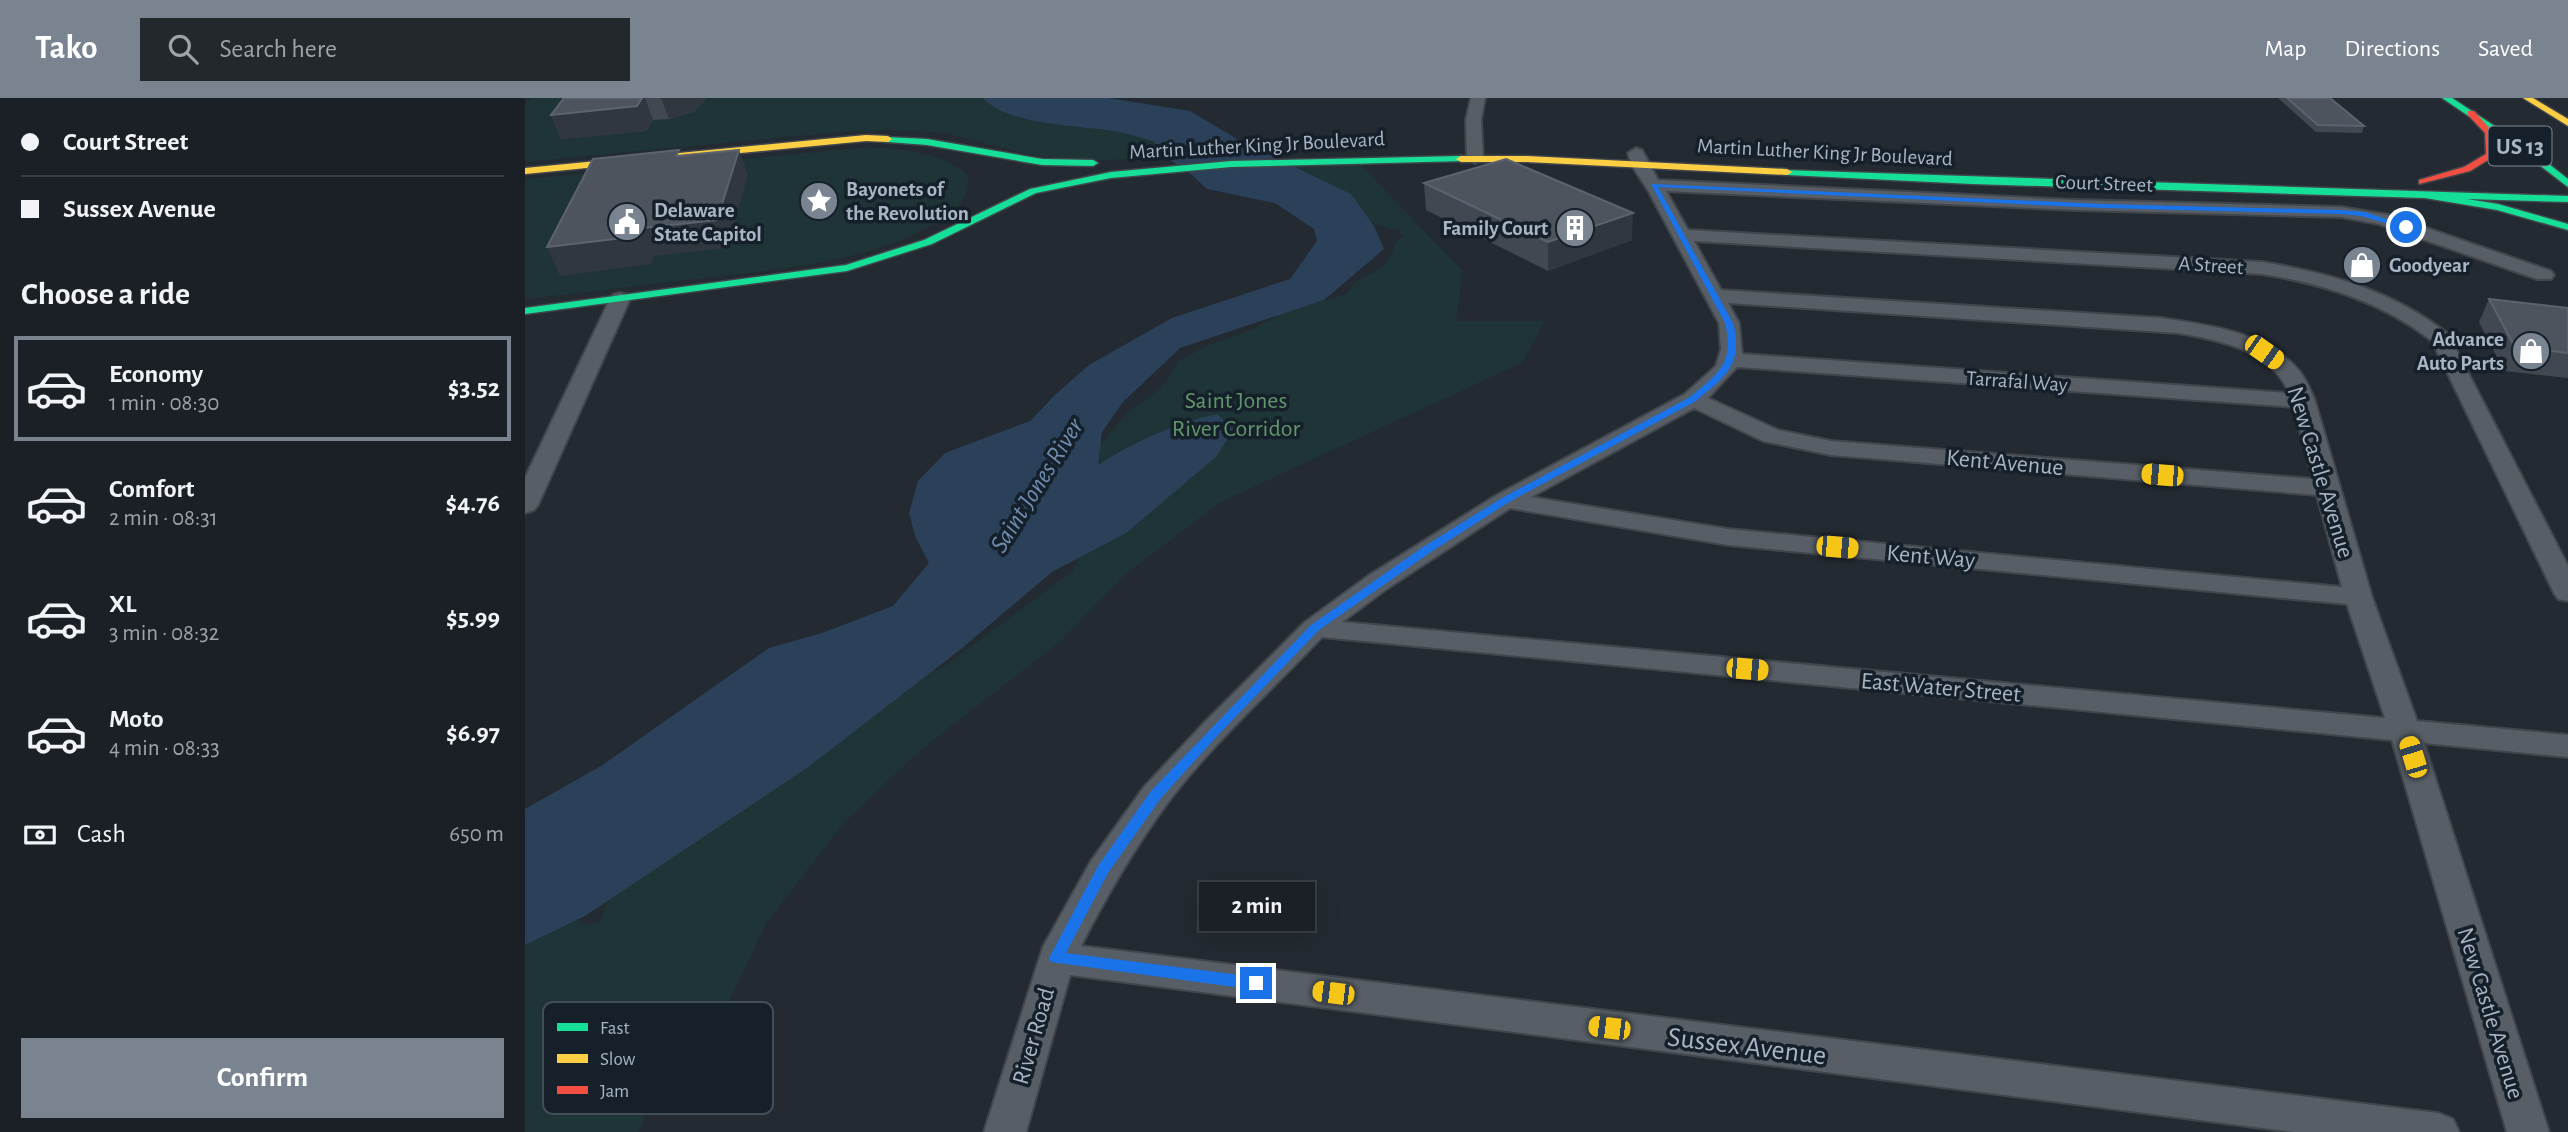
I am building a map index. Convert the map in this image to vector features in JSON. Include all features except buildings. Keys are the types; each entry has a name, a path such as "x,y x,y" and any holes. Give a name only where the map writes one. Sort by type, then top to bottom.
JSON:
{"main road":[{"name":"US 13","path":"2446,98 2528,152 2568,186"},
{"name":"US 13","path":"2527,98 2568,123"},
{"path":"2421,188 2478,165 2491,155 2489,132 2469,112"},
{"name":"Martin Luther King Jr Boulevard","path":"525,171 866,138 927,142 1042,162 1166,164 1291,157 1475,153 1643,167 2143,187 2568,186"},
{"path":"960,149 984,169"},
{"name":"Martin Luther King Jr Boulevard","path":"525,311 847,268 928,242 1033,191 1166,164"},
{"name":"Martin Luther King Jr Boulevard","path":"1643,167 1930,167 2421,188 2568,199"},
{"path":"2421,188 2568,227"},
{"path":"964,223 985,198"}],"street":[{"path":"1475,153 1472,122 1478,98"},
{"path":"1643,167 1729,323 1733,339 1731,360"},
{"name":"Court Street","path":"1643,167 2157,208 2362,214 2544,275"},
{"path":"2143,187 2157,208"},
{"name":"A Street","path":"1681,235 2251,267 2310,276 2392,306 2425,325 2441,338 2568,593"},
{"name":"New Castle Avenue","path":"1715,296 2161,324 2222,335 2264,352 2294,378 2304,401 2358,597 2405,731 2528,1132"},
{"path":"525,505 620,299"},
{"name":"River Road","path":"1006,1132 1056,958 1103,870 1156,795 1215,730 1315,628 1417,556 1506,500 1693,399 1720,377 1731,360"},
{"name":"Tarrafal Way","path":"1731,360 2304,401"},
{"name":"Kent Avenue","path":"1693,399 1771,436 1832,448 2327,488"},
{"name":"Kent Way","path":"1506,500 1728,537 2358,597"},
{"name":"East Water Street","path":"1315,628 2568,746"},
{"name":"Sussex Avenue","path":"1056,958 2438,1132"}],"green space":[{"path":"531,98 983,98 995,108 1029,120 1108,130 1155,142 1163,155 1104,160 1065,159 1026,153 947,134 877,130 525,162 525,105"},
{"path":"869,147 920,153 944,160 966,173 968,189 964,198 954,210 927,228 894,243 818,263 525,299 525,179"},
{"name":"Saint Jones River Corridor","path":"1360,164 1463,271 1456,321 1545,321 1522,363 1221,502 1126,574 1060,642 922,749 843,824 766,924 729,1002 543,1002 543,1114 646,1114 639,1132 525,1132 525,945 570,914 585,925 600,921 618,872 645,874 669,860 752,805 782,754 946,665 1074,570 1082,551 1090,457 1127,413 1160,389 1179,361 1206,346 1248,331 1285,312 1347,294 1355,282 1381,268 1393,253 1394,244 1403,236 1400,231 1378,225 1297,187 1284,167"}],"water":[{"name":"Saint Jones River","path":"983,98 1108,98 1190,111 1242,142 1351,194 1374,226 1384,249 1324,300 1180,348 1123,402 1102,432 1098,465 1155,434 1201,418 1217,414 1233,430 1216,457 1126,533 1052,572 961,649 807,768 585,916 525,945 525,809 601,766 769,648 822,633 893,606 929,563 915,536 909,513 918,481 945,453 1030,421 1089,365 1172,318 1290,279 1317,241 1314,229 1275,203 1207,189 1191,174 1160,153 1155,142 1107,130 1029,120 995,108"}],"traffic: fast":[{"path":"2446,98 2528,152 2568,184"},
{"path":"888,139 927,142 1042,162 1093,163"},
{"path":"525,311 847,268 928,242 1033,191 1111,175 1231,164 1461,159"},
{"path":"1787,172 1972,181 2568,199"},
{"path":"2421,194 2498,207 2568,227"}],"traffic: slow":[{"path":"2527,98 2568,123"},
{"path":"525,171 866,138 888,139"},
{"path":"1461,159 1527,159 1787,172"}],"traffic: jam":[{"path":"2422,182 2467,169 2491,155 2489,132 2471,113"}],"place":[{"name":"Bayonets of the Revolution","path":"819,201"},
{"name":"Delaware State Capitol","path":"627,222"},
{"name":"Family Court","path":"1575,228"},
{"name":"Goodyear","path":"2362,265"},
{"name":"Advance Auto Parts","path":"2531,351"}],"route":[{"path":"1256,983 1056,958 1103,870 1156,795 1315,628 1427,549 1506,500 1693,399 1720,377 1731,360 1733,339 1729,323 1654,185 2103,206 2341,212 2362,214 2406,227"}]}
